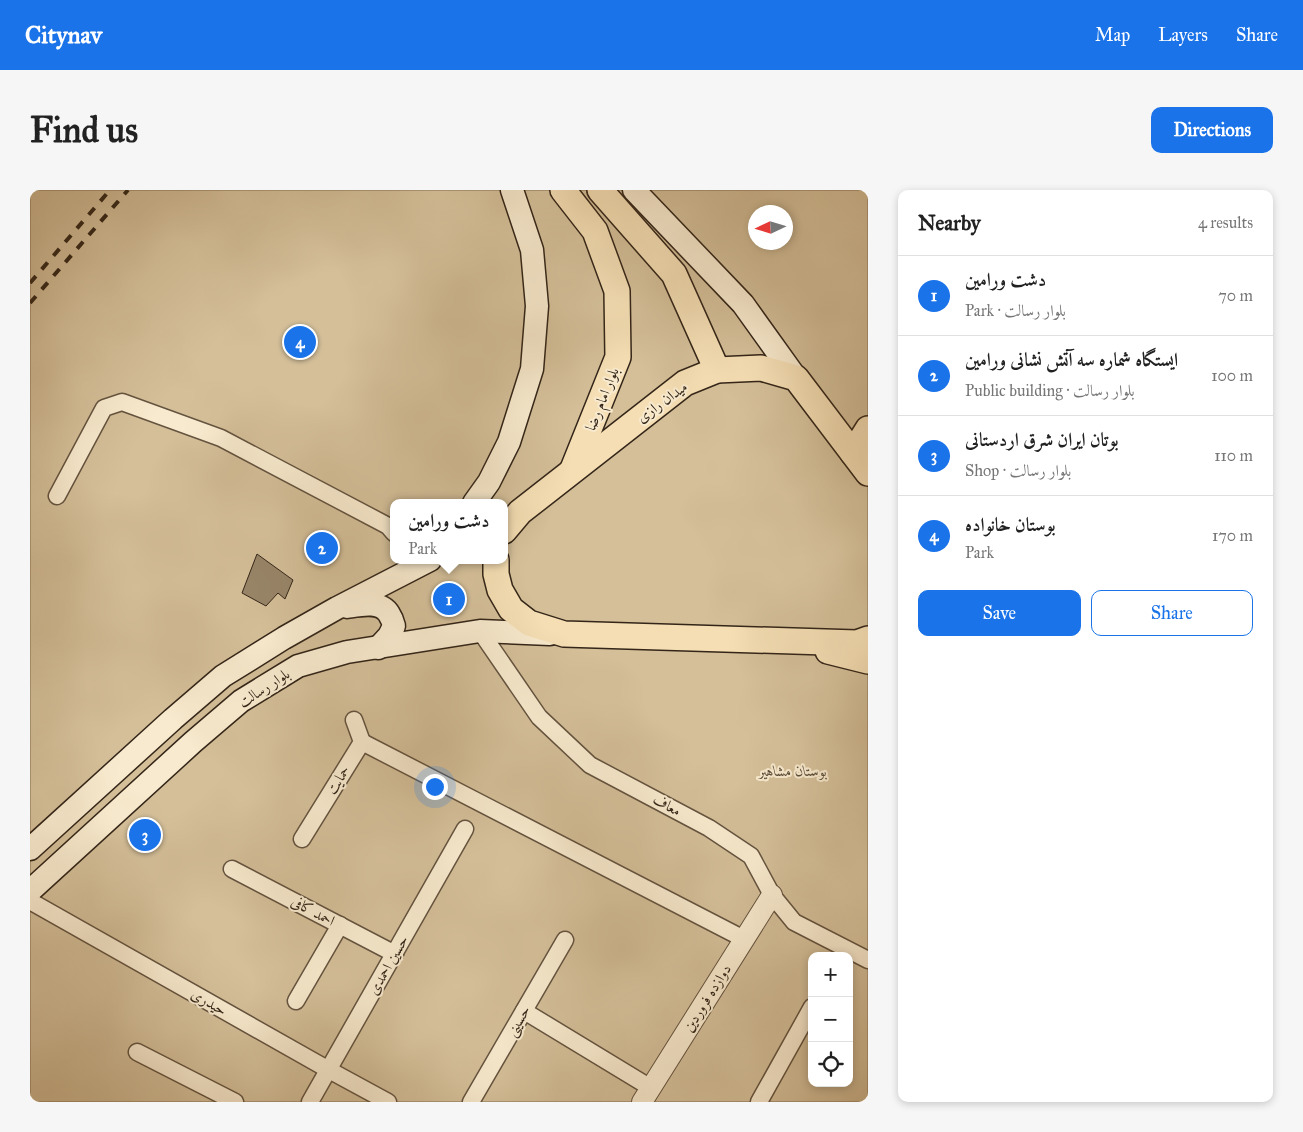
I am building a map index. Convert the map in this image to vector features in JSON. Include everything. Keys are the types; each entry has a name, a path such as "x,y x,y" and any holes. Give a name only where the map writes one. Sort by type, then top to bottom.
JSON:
{"main road":[{"path":"477,499 489,482 509,442 532,370 537,306 532,250 512,190"},
{"name":"بلوار امام رضا","path":"563,190 595,231 616,291 618,358 573,470"},
{"path":"600,190 674,274 717,370"},
{"path":"634,190 743,304 868,473"},
{"name":"میدان رازی","path":"512,516 686,383 717,370 761,368 796,378"},
{"path":"853,453 868,429"},
{"name":"بلوار رسالت","path":"30,849 223,676 337,608 419,564"},
{"path":"496,564 496,574 500,590 511,609 529,623 564,634 857,643 868,640"},
{"path":"337,608 369,604 379,606 389,612 394,626 389,636 378,648"},
{"name":"بلوار رسالت","path":"30,891 241,701 298,666 347,652 480,631 564,634"},
{"path":"787,641 868,661"}],"street":[{"path":"57,496 104,408 122,402 221,438 390,528"},
{"name":"معاف","path":"480,631 539,717 590,765 709,828 751,856 772,894 794,922 843,952"},
{"path":"354,720 362,742 744,939"},
{"name":"حمایت","path":"302,838 362,742"},
{"name":"حسین احمدی","path":"310,1102 465,829"},
{"name":"احمد کافی","path":"232,868 394,954"},
{"name":"دوازده فروردین","path":"647,1095 772,894"},
{"name":"حیدری","path":"30,900 388,1102"},
{"path":"296,1001 340,925"},
{"name":"حسینی","path":"471,1102 565,940"},
{"name":"معاف","path":"853,955 868,960"},
{"path":"524,1011 647,1095"},
{"path":"759,1102 808,1014"},
{"path":"137,1052 235,1102"}],"green space":[{"name":"بوستان مشاهیر","path":"30,190 868,190 868,1102 30,1102"}],"building":[{"path":"257,554 293,580 285,599 278,593 266,606 242,593"}],"railway":[{"path":"30,283 110,190"},
{"path":"30,303 128,190"}],"place":[{"name":"بوستان خانواده","path":"300,342"},
{"name":"ایستگاه شماره سه آتش نشانی ورامین","path":"322,548"},
{"name":"دشت ورامین","path":"449,599"},
{"name":"بوتان ایران شرق اردستانی","path":"145,835"}]}
